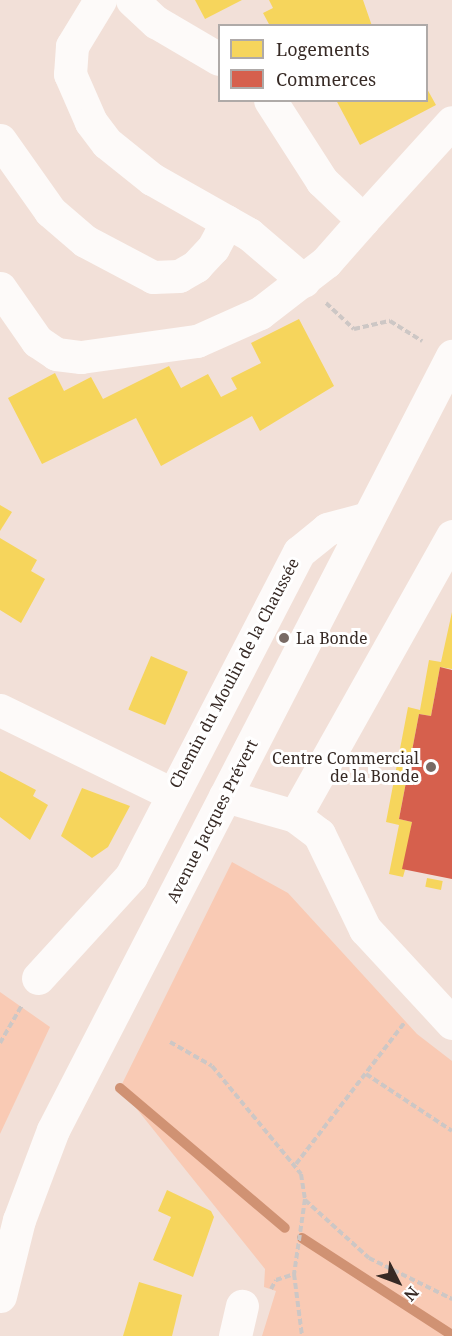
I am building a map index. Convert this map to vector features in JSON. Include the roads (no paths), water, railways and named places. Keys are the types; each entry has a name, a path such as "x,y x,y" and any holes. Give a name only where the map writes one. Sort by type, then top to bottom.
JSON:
{"street":[{"path":"100,0 72,46 70,74 78,102 107,143 128,161 270,249 304,281"},
{"path":"132,0 156,22 218,58"},
{"path":"271,102 322,181 363,220"},
{"path":"0,288 37,341 56,354 81,357 165,348 217,334 244,323 304,281 452,122"},
{"path":"0,140 50,211 85,242 153,277 179,276 196,266 227,222"},
{"name":"Avenue Jacques Prévert","path":"0,1296 19,1220 53,1130 368,518 442,398 452,356"},
{"name":"Chemin du Moulin de la Chaussée","path":"0,710 172,794 299,552 327,529 368,518"},
{"path":"295,816 452,536"},
{"path":"38,978 130,876 172,794"},
{"path":"225,796 295,816 319,834 365,929 441,1007"}],"waterway":[{"path":"120,1088 285,1228"},
{"path":"302,1238 452,1335"}],"place":[{"name":"La Bonde","path":"284,638"},
{"name":"Centre Commercial de la Bonde","path":"431,767"}]}
